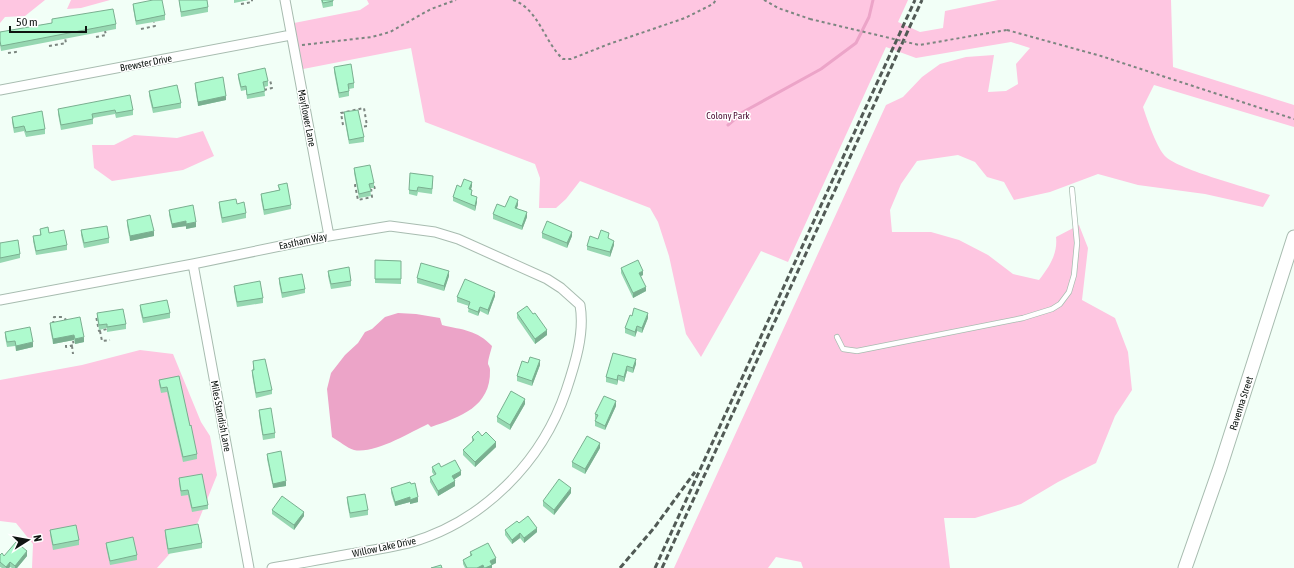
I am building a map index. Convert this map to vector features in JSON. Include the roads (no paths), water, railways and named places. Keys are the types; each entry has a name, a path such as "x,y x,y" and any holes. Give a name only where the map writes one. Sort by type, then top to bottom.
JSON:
{"street":[{"name":"Mayflower Lane","path":"284,0 329,236"},
{"name":"Brewster Drive","path":"0,90 291,34"},
{"name":"Eastham Way","path":"0,300 193,264 329,236 390,226 435,232 458,239 547,280 561,288 580,305 582,315"},
{"name":"Ravenna Street","path":"1185,568 1220,468 1294,237"},
{"name":"Miles Standish Lane","path":"193,264 249,568"},
{"name":"Willow Lake Drive","path":"272,568 408,543 456,524 486,504 509,484 545,438 561,405 573,370 582,326 582,315"}],"lane":[{"path":"837,338 843,349 857,351 1023,318 1052,309 1060,304 1069,292 1074,275 1077,243 1072,189"}],"waterway":[{"path":"728,125 743,112 821,69 856,43 869,17 873,0"}],"railway":[{"path":"655,568 915,0"},
{"path":"662,568 922,0"},
{"path":"620,568 654,528 695,472"}],"park label":[{"name":"Colony Park","path":"728,115"}]}
